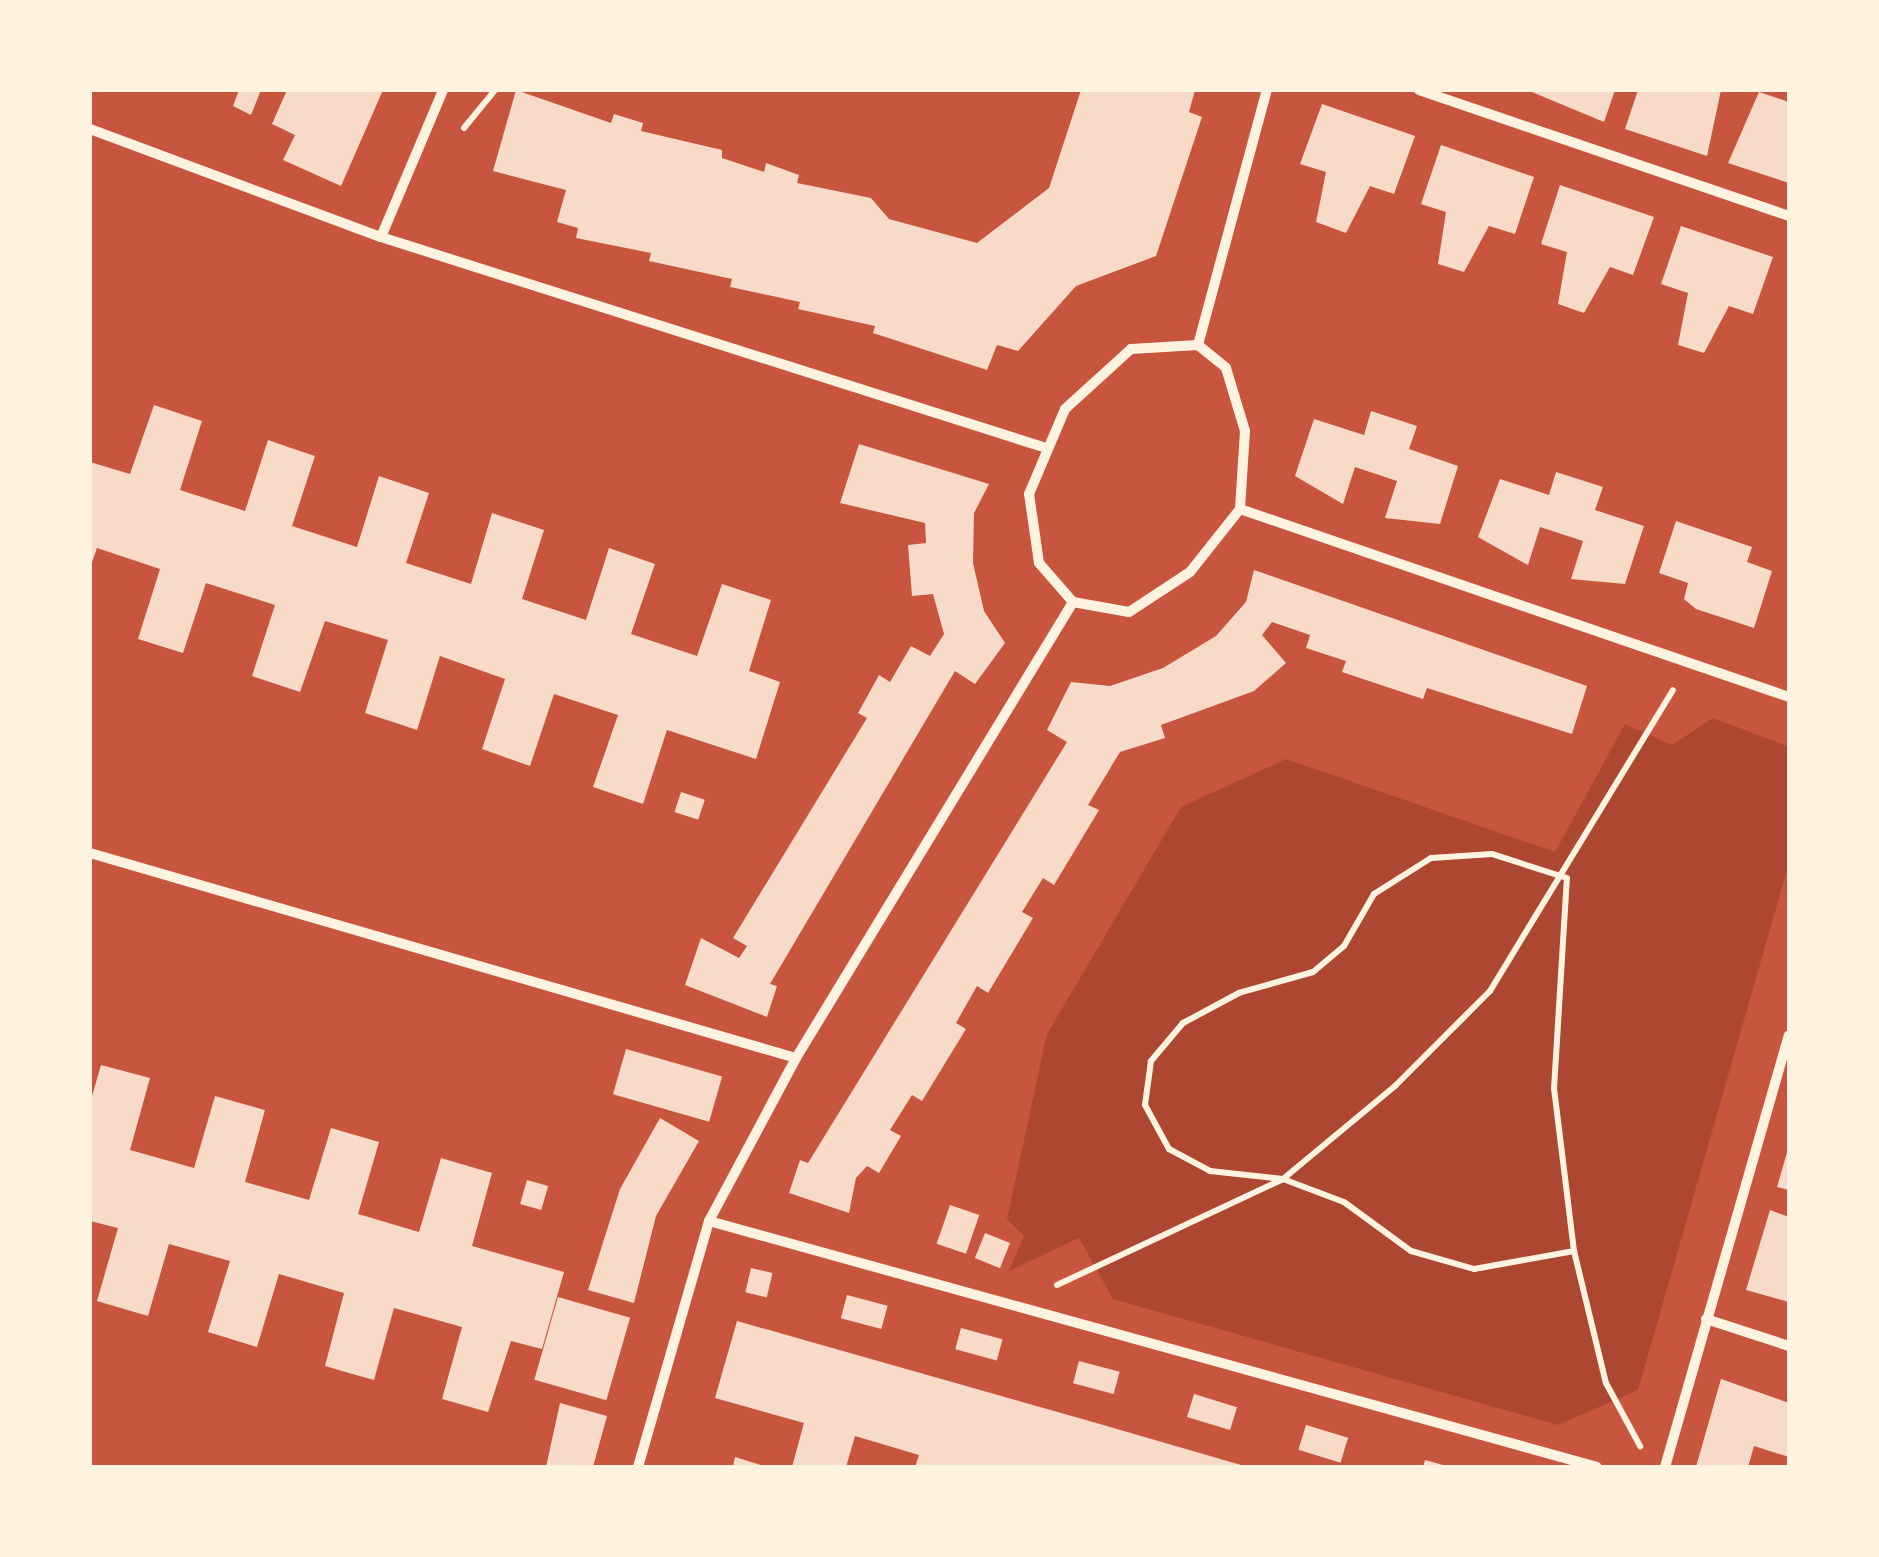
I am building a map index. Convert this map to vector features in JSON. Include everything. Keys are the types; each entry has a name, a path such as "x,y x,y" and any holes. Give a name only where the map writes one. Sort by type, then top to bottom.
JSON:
{"street":[{"path":"381,238 443,90"},
{"path":"1198,345 1267,90"},
{"path":"1419,90 1789,216"},
{"path":"90,129 381,238 1046,448"},
{"path":"1198,345 1226,368 1245,431 1240,509 1190,572 1130,612 1073,602 1039,563 1029,494 1046,448 1065,409 1131,348 1198,345"},
{"path":"1240,509 1789,697"},
{"path":"638,1467 709,1222 796,1058 1073,602"},
{"path":"90,853 796,1058"},
{"path":"1665,1467 1789,1035"},
{"path":"709,1222 1596,1467"},
{"path":"1706,1319 1789,1346"}],"path":[{"path":"1006,1304 1195,1227 1283,1180 1490,991 1566,878 1689,663"},
{"path":"1566,878 1492,854 1432,858 1374,894 1344,946 1314,972 1238,993 1183,1023 1151,1061 1145,1105 1169,1148 1210,1171 1283,1180 1344,1202 1412,1251 1474,1269 1574,1251"},
{"path":"1566,878 1554,1090 1574,1251 1606,1382 1651,1467"}],"shaded area":[{"path":"1713,718 1789,747 1789,863 1638,1390 1558,1425 1113,1299 1079,1238 1009,1271 1024,1236 1007,1219 1047,1034 1181,807 1286,759 1555,852 1625,724 1672,745"}],"building":[{"path":"239,90 261,90 251,115 233,106"},
{"path":"287,90 383,90 341,186 283,160 295,135 272,124"},
{"path":"516,90 611,123 614,114 643,123 641,131 722,150 722,158 764,172 766,163 799,175 797,183 871,198 889,219 977,243 1049,188 1081,90 1195,90 1189,112 1202,117 1156,256 1076,286 1018,351 997,345 987,370 873,333 875,326 798,309 800,302 730,287 732,279 649,261 651,253 576,238 578,228 557,222 566,190 493,171"},
{"path":"1527,90 1615,90 1604,122"},
{"path":"1638,90 1721,90 1707,156 1625,129"},
{"path":"1759,92 1789,102 1789,183 1728,163"},
{"path":"1322,104 1415,136 1394,194 1370,186 1346,233 1316,222 1326,172 1300,164"},
{"path":"1441,145 1534,177 1515,234 1489,226 1464,272 1438,264 1446,212 1421,204"},
{"path":"1560,185 1654,217 1633,275 1610,267 1584,313 1558,304 1567,252 1541,244"},
{"path":"1681,226 1773,257 1753,314 1729,306 1704,353 1678,345 1688,293 1661,284"},
{"path":"154,405 202,421 180,490 245,511 268,440 315,456 292,526 357,547 379,476 429,493 406,563 471,584 492,513 544,530 522,599 586,620 609,548 655,564 631,634 697,656 722,584 771,600 749,671 780,682 756,759 667,730 643,804 593,787 618,715 554,694 530,766 482,749 505,679 440,656 417,730 365,713 388,640 325,621 300,692 252,676 275,605 206,583 183,653 138,639 160,569 97,548 90,568 90,462 130,474"},
{"path":"1371,411 1417,426 1409,449 1458,466 1440,524 1385,518 1397,481 1355,467 1343,504 1295,476 1314,419 1364,435"},
{"path":"859,444 989,484 974,513 973,563 984,611 1005,643 975,684 955,671 770,984 777,986 767,1017 685,985 701,938 739,958 747,946 733,938 867,718 858,713 879,675 890,682 911,646 930,656 944,634 933,594 912,596 908,545 926,543 925,523 840,503"},
{"path":"1556,472 1603,487 1595,510 1644,526 1625,584 1571,579 1583,541 1540,527 1528,565 1478,537 1500,479 1549,495"},
{"path":"1676,521 1752,547 1747,562 1772,571 1754,628 1696,609 1684,599 1688,583 1659,573"},
{"path":"1254,570 1587,686 1572,734 1427,688 1423,699 1342,672 1346,661 1306,648 1310,635 1272,622 1262,635 1286,663 1254,691 1161,725 1165,738 1120,752 1088,805 1099,810 1054,885 1043,878 1022,912 1033,918 988,993 977,986 956,1023 966,1029 922,1101 912,1095 890,1130 901,1136 879,1173 867,1166 856,1178 849,1213 789,1193 800,1160 808,1163 1067,742 1047,730 1071,682 1110,686 1163,668 1216,636 1246,602"},
{"path":"681,792 705,800 698,820 675,812"},
{"path":"626,1049 722,1077 709,1122 613,1094"},
{"path":"101,1065 150,1078 130,1150 194,1168 215,1096 265,1110 245,1182 309,1200 331,1128 379,1142 358,1214 419,1232 441,1158 492,1173 472,1246 564,1272 542,1349 511,1341 488,1412 442,1399 462,1327 394,1308 374,1380 349,1373 325,1366 344,1293 279,1274 257,1347 208,1332 230,1261 169,1244 148,1316 97,1301 118,1228 90,1221 90,1103"},
{"path":"660,1118 699,1141 656,1216 634,1303 588,1290 620,1189"},
{"path":"1789,1149 1789,1190 1777,1187"},
{"path":"527,1180 548,1186 541,1210 520,1204"},
{"path":"950,1205 979,1215 966,1254 937,1244"},
{"path":"1770,1210 1789,1217 1789,1302 1746,1290"},
{"path":"985,1233 1010,1243 1000,1268 975,1258"},
{"path":"751,1268 772,1273 767,1297 745,1292"},
{"path":"847,1295 888,1306 881,1329 841,1318"},
{"path":"558,1297 630,1318 606,1400 534,1380"},
{"path":"737,1321 1248,1467 915,1467 919,1455 855,1436 846,1467 792,1467 804,1423 715,1398"},
{"path":"961,1328 1003,1339 997,1360 955,1349"},
{"path":"1079,1361 1120,1372 1114,1394 1073,1383"},
{"path":"1721,1379 1789,1403 1789,1457 1754,1446 1748,1467 1696,1467"},
{"path":"1194,1394 1237,1407 1230,1430 1187,1417"},
{"path":"560,1403 607,1416 593,1467 546,1467"},
{"path":"1306,1425 1348,1438 1340,1463 1298,1450"},
{"path":"735,1457 764,1466 764,1467 733,1467"},
{"path":"1425,1460 1447,1466 1447,1467 1423,1467"}]}
